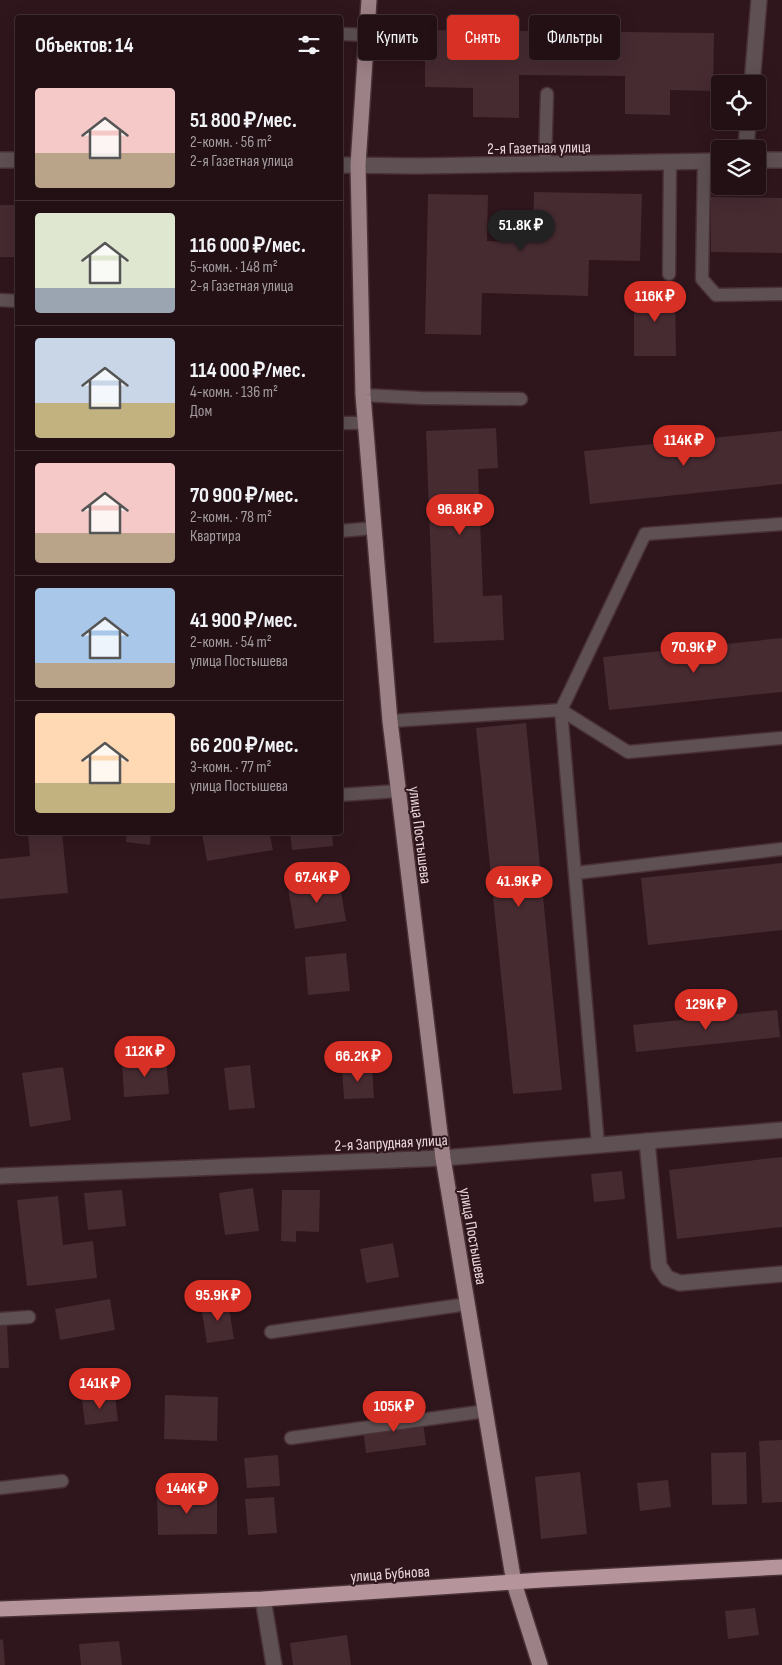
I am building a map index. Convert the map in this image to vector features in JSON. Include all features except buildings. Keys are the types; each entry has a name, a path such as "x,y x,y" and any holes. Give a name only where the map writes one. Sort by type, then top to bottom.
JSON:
{"highway":[{"name":"улица Бубнова","path":"0,1609 263,1599 782,1567"}],"main road":[{"name":"улица Постышева","path":"368,15 369,0"},
{"name":"улица Постышева","path":"365,60 358,165 363,395 390,721 443,1158 514,1583 540,1665"}],"street":[{"path":"753,75 759,0"},
{"path":"0,160 15,160"},
{"path":"766,160 782,160"},
{"name":"2-я Газетная улица","path":"343,165 711,162"},
{"name":"2-я Запрудная улица","path":"0,1176 443,1158 782,1130"},
{"path":"647,1141 660,1266 666,1278 680,1283 782,1274"},
{"path":"263,1599 274,1665"}],"lane":[{"path":"343,34 358,35"},
{"path":"545,164 547,94"},
{"path":"669,274 670,162"},
{"path":"704,162 702,279 716,295 782,294"},
{"path":"0,300 15,301"},
{"path":"363,395 421,398 521,399"},
{"path":"343,423 365,423"},
{"path":"598,1145 561,710 645,534 782,524"},
{"path":"343,531 374,528"},
{"path":"390,721 561,710 628,752 782,738"},
{"path":"343,796 398,791"},
{"path":"576,873 782,849"},
{"path":"271,1332 468,1304"},
{"path":"0,1319 29,1317"},
{"path":"292,1438 486,1411"},
{"path":"0,1488 62,1481"}]}
